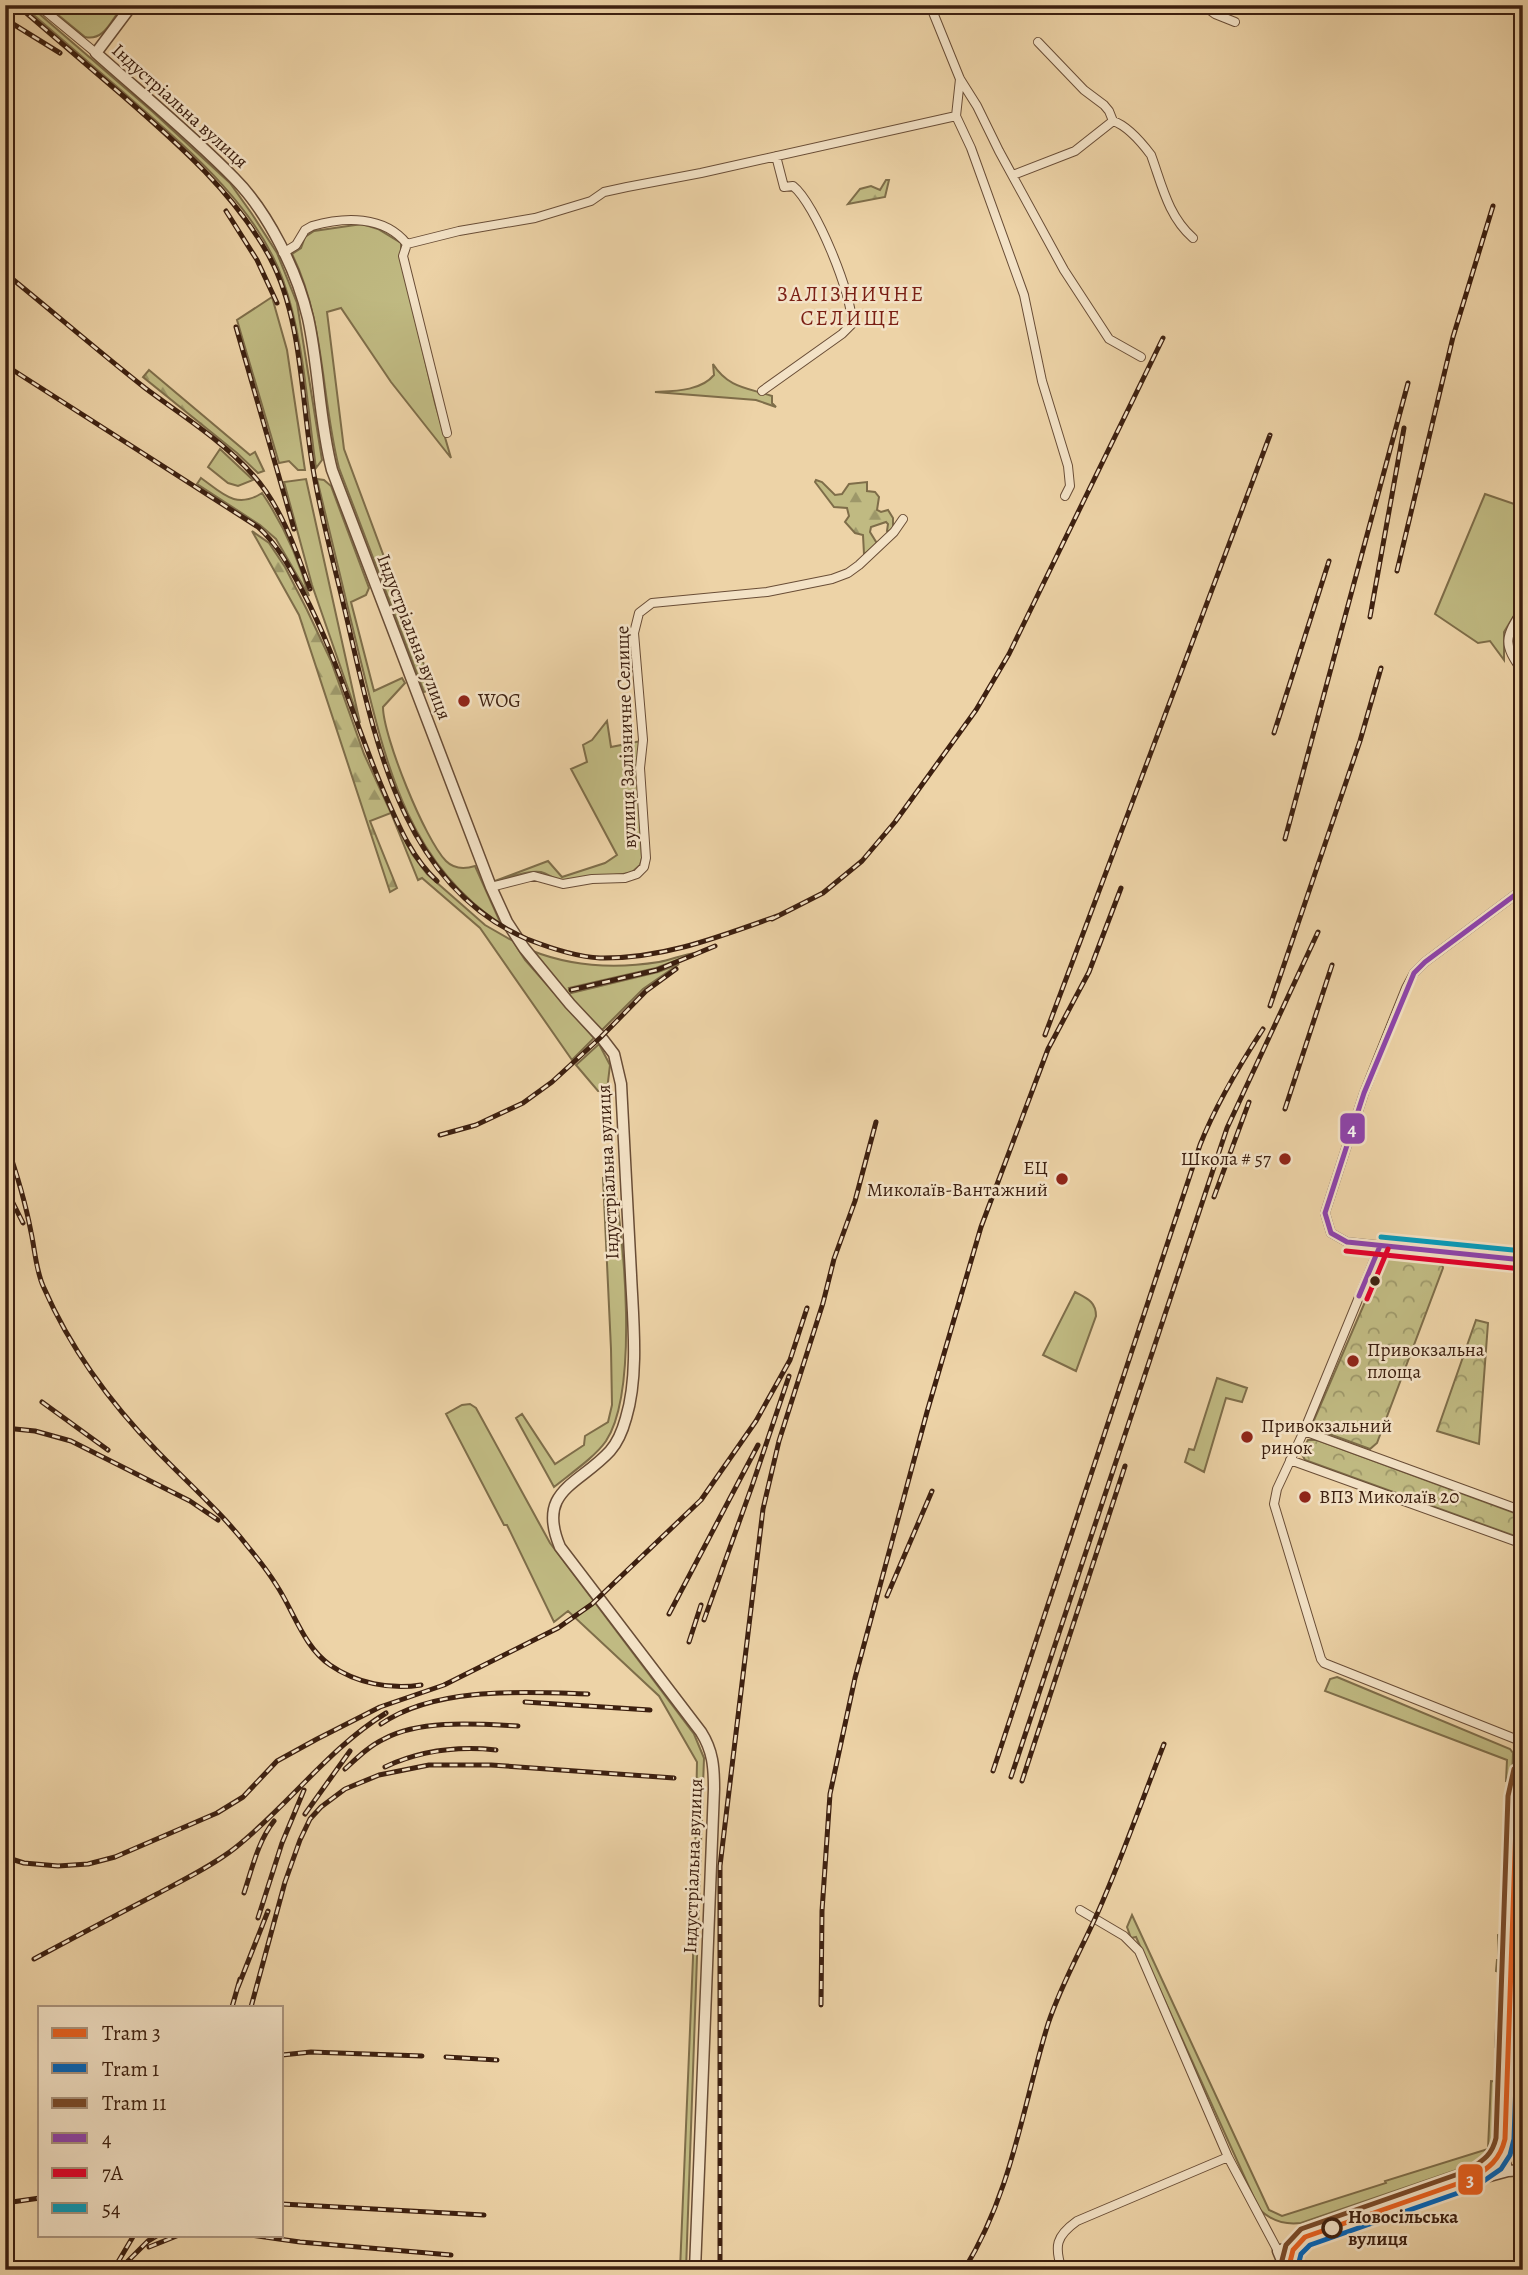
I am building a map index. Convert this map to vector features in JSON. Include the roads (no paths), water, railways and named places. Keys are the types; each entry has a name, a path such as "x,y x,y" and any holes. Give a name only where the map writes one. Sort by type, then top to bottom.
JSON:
{"street":[{"name":"Індустріальна вулиця","path":"38,5 96,53 236,179 272,230 293,271 307,317 326,447 332,470 491,887 507,922 524,948 614,1054 621,1084 634,1335 627,1416 610,1451 561,1492 555,1501 552,1525 560,1546 701,1732 712,1751 714,1761 695,2270"},
{"path":"96,53 132,5"},
{"path":"930,5 960,79 978,106 1058,261 1109,339 1141,357"},
{"path":"1203,5 1215,14 1235,22"},
{"path":"1038,42 1084,90 1104,105 1113,121 1128,130 1151,155 1170,210 1193,238"},
{"path":"960,79 956,116 971,148 1024,295 1042,381 1068,466 1070,486 1065,496"},
{"path":"407,244 459,231 535,218 591,201 604,192 956,116"},
{"path":"1013,175 1074,151 1113,121"},
{"path":"762,391 852,324 852,310 824,236 803,194 793,186 784,187 776,156"},
{"path":"283,253 296,245 305,230 312,226 362,220 379,223 407,244"},
{"path":"407,244 403,256 447,433"},
{"name":"вулиця Залізничне Селище","path":"491,887 534,876 563,884 592,879 625,878 637,874 643,867 646,858 640,768 643,740 634,633 639,614 646,607 652,603 767,592 832,579 859,565 894,532 903,519"},
{"path":"1523,609 1508,633 1507,644 1511,656 1523,672"},
{"path":"1523,889 1424,962 1414,973 1364,1093 1325,1213 1331,1233 1347,1242 1523,1260"},
{"path":"1380,1246 1273,1504 1321,1659 1325,1663 1523,1742"},
{"path":"1304,1431 1523,1511"},
{"path":"1290,1460 1523,1544"},
{"path":"1508,2171 1506,2158 1513,1956 1523,1756"},
{"path":"1080,1910 1124,1936 1139,1951 1228,2157 1286,2270"},
{"path":"1513,1956 1523,1957"},
{"path":"1062,2270 1056,2252 1065,2229 1077,2221 1228,2157"},
{"path":"1278,2251 1450,2188 1508,2171 1523,2170"}],"railway":[{"path":"17,5 143,113 204,170 240,212 270,258 289,310 319,499 371,718 402,808 424,848 451,884 485,915 527,939 563,951 600,958 647,955 692,945 780,915"},
{"path":"5,19 60,53"},
{"path":"1397,571 1453,337 1493,206"},
{"path":"226,211 257,260 277,303"},
{"path":"5,273 127,374 215,440 253,475 280,514 310,589"},
{"path":"236,327 294,529"},
{"path":"772,919 823,893 862,861 895,822 976,710 1009,654 1163,338"},
{"path":"5,365 258,527 272,541 315,617 402,832 421,863 437,881"},
{"path":"1285,839 1408,383"},
{"path":"1370,617 1404,428"},
{"path":"1045,1035 1270,435"},
{"path":"1274,733 1329,561"},
{"path":"1270,1006 1360,741 1381,668"},
{"path":"821,2005 822,1911 830,1794 855,1678 927,1412 981,1227 1048,1049 1089,972 1121,888"},
{"path":"1011,1777 1227,1128 1318,932"},
{"path":"571,990 657,970 715,946"},
{"path":"1285,1109 1332,965"},
{"path":"440,1135 476,1125 523,1103 552,1082 646,991 676,969"},
{"path":"993,1771 1200,1145 1228,1086 1263,1029"},
{"path":"1214,1197 1249,1102"},
{"path":"720,2270 720,1866 763,1509 779,1441 823,1303 834,1259 855,1201 876,1122"},
{"path":"5,1140 29,1220 41,1282 67,1333 108,1395 141,1434 239,1535 267,1571 306,1639 321,1658 362,1681 397,1687 421,1685"},
{"path":"5,1187 23,1223"},
{"path":"5,1857 24,1863 58,1866 88,1864 115,1857 217,1813 243,1797 277,1761 317,1739 380,1707 444,1685 558,1628 592,1604 701,1500 756,1421 790,1360 807,1308"},
{"path":"704,1620 789,1376"},
{"path":"42,1402 108,1450"},
{"path":"5,1428 35,1431 71,1441 190,1501 218,1520"},
{"path":"669,1614 758,1445"},
{"path":"1022,1781 1125,1466"},
{"path":"887,1596 932,1491"},
{"path":"689,1642 701,1605"},
{"path":"381,1724 403,1712 454,1697 536,1692 588,1694"},
{"path":"525,1702 650,1710"},
{"path":"34,1959 226,1855 254,1832 346,1743 386,1713"},
{"path":"345,1769 363,1752 379,1742 415,1728 450,1724 518,1726"},
{"path":"964,2270 994,2211 1005,2180 1053,2010 1107,1892 1164,1744"},
{"path":"385,1767 411,1757 439,1751 496,1750"},
{"path":"305,1814 350,1751"},
{"path":"251,2006 285,1882 300,1840 310,1819 345,1789 379,1775 429,1765 491,1765 674,1778"},
{"path":"258,1918 282,1843 304,1790"},
{"path":"244,1893 260,1846 274,1821"},
{"path":"238,1987 268,1911"},
{"path":"232,2006 240,1979"},
{"path":"284,2055 311,2052 422,2056"},
{"path":"446,2057 497,2060"},
{"path":"5,2203 38,2198"},
{"path":"284,2204 484,2215"},
{"path":"118,2262 133,2236"},
{"path":"119,2270 156,2236"},
{"path":"149,2247 176,2236"},
{"path":"257,2236 451,2255"}],"tram line":[{"name":"11","path":"1280,2268 1286,2245 1301,2229 1467,2171 1482,2161 1492,2149 1496,2138 1508,1796 1514,1769"},
{"name":"3","path":"1288,2270 1293,2250 1305,2237 1471,2179 1488,2167 1500,2153 1505,2139 1517,1796 1523,1772"},
{"name":"1","path":"1297,2270 1301,2254 1310,2245 1475,2187 1501,2169 1510,2155 1514,2139 1523,1882"}],"place":[{"name":"WOG","path":"464,701"},
{"name":"Школа # 57","path":"1285,1159"},
{"name":"ЕЦ Миколаїв-Вантажний","path":"1062,1179"},
{"name":"Привокзальна площа","path":"1353,1361"},
{"name":"Привокзальний ринок","path":"1247,1437"},
{"name":"ВПЗ Миколаїв 20","path":"1305,1497"},
{"name":"Новосільська вулиця","path":"1332,2228"}],"district":[{"name":"ЗАЛІЗНИЧНЕ СЕЛИЩЕ","path":"851,306"}]}
